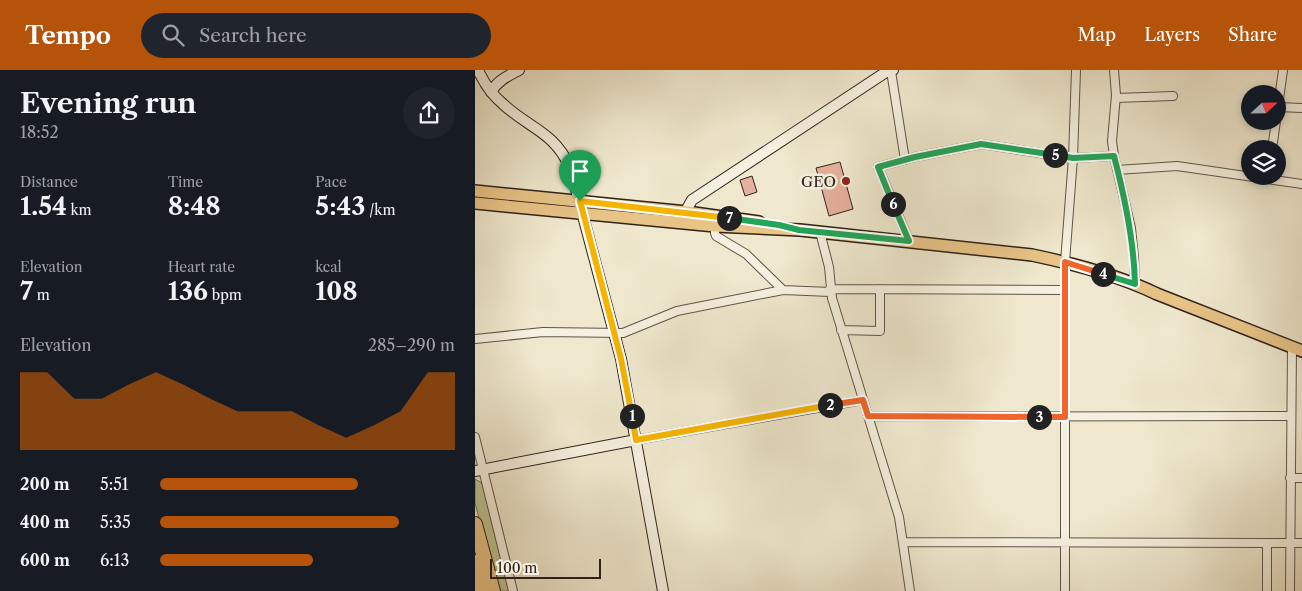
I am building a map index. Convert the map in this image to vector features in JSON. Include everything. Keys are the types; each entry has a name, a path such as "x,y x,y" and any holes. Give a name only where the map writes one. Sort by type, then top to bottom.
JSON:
{"highway":[{"path":"475,524 493,591"},
{"path":"475,562 481,591"}],"main road":[{"path":"475,191 687,212 779,225 799,230"},
{"path":"475,203 715,226 799,230 1015,252 1065,262 1135,284 1297,349"}],"street":[{"path":"491,92 495,84 519,70"},
{"path":"687,212 692,200 886,72 892,70 905,160"},
{"path":"1065,591 1064,290 1073,158 1076,70"},
{"path":"1114,70 1116,98 1112,141 1131,228 1135,284"},
{"path":"1281,85 1283,70"},
{"path":"479,73 491,92 503,105 557,144 570,167 615,333 663,591"},
{"path":"1116,98 1173,96"},
{"path":"1286,109 1302,108"},
{"path":"909,241 878,167 981,144 1073,158 1114,156"},
{"path":"1117,170 1177,166 1241,174"},
{"path":"1286,181 1302,184"},
{"path":"715,226 716,236 746,254 783,290"},
{"path":"820,232 841,330 899,516 910,591"},
{"path":"841,330 880,331 880,289"},
{"path":"475,339 543,332 615,333 630,331 677,312 783,290 1064,290"},
{"path":"1290,591 1291,416 1297,349"},
{"path":"479,470 863,400"},
{"path":"868,416 1291,416"},
{"path":"475,437 479,470 513,591"},
{"path":"1291,478 1302,478"},
{"path":"903,542 1065,544 1302,543"},
{"path":"1267,543 1267,591"}],"green space":[{"path":"475,479 482,483 509,591 499,591 498,588 475,503"}],"building":[{"path":"840,162 853,209 829,216 816,168"},
{"path":"752,176 757,192 745,196 740,180"}],"place":[{"name":"GEO","path":"846,181"}],"route":[{"path":"981,144 1073,158 1114,156 1131,228 1135,284 1065,262 1065,417 868,416 863,400 636,440 621,359 580,201 687,212 779,225 799,230 909,241 878,167 915,157 981,144"}]}
